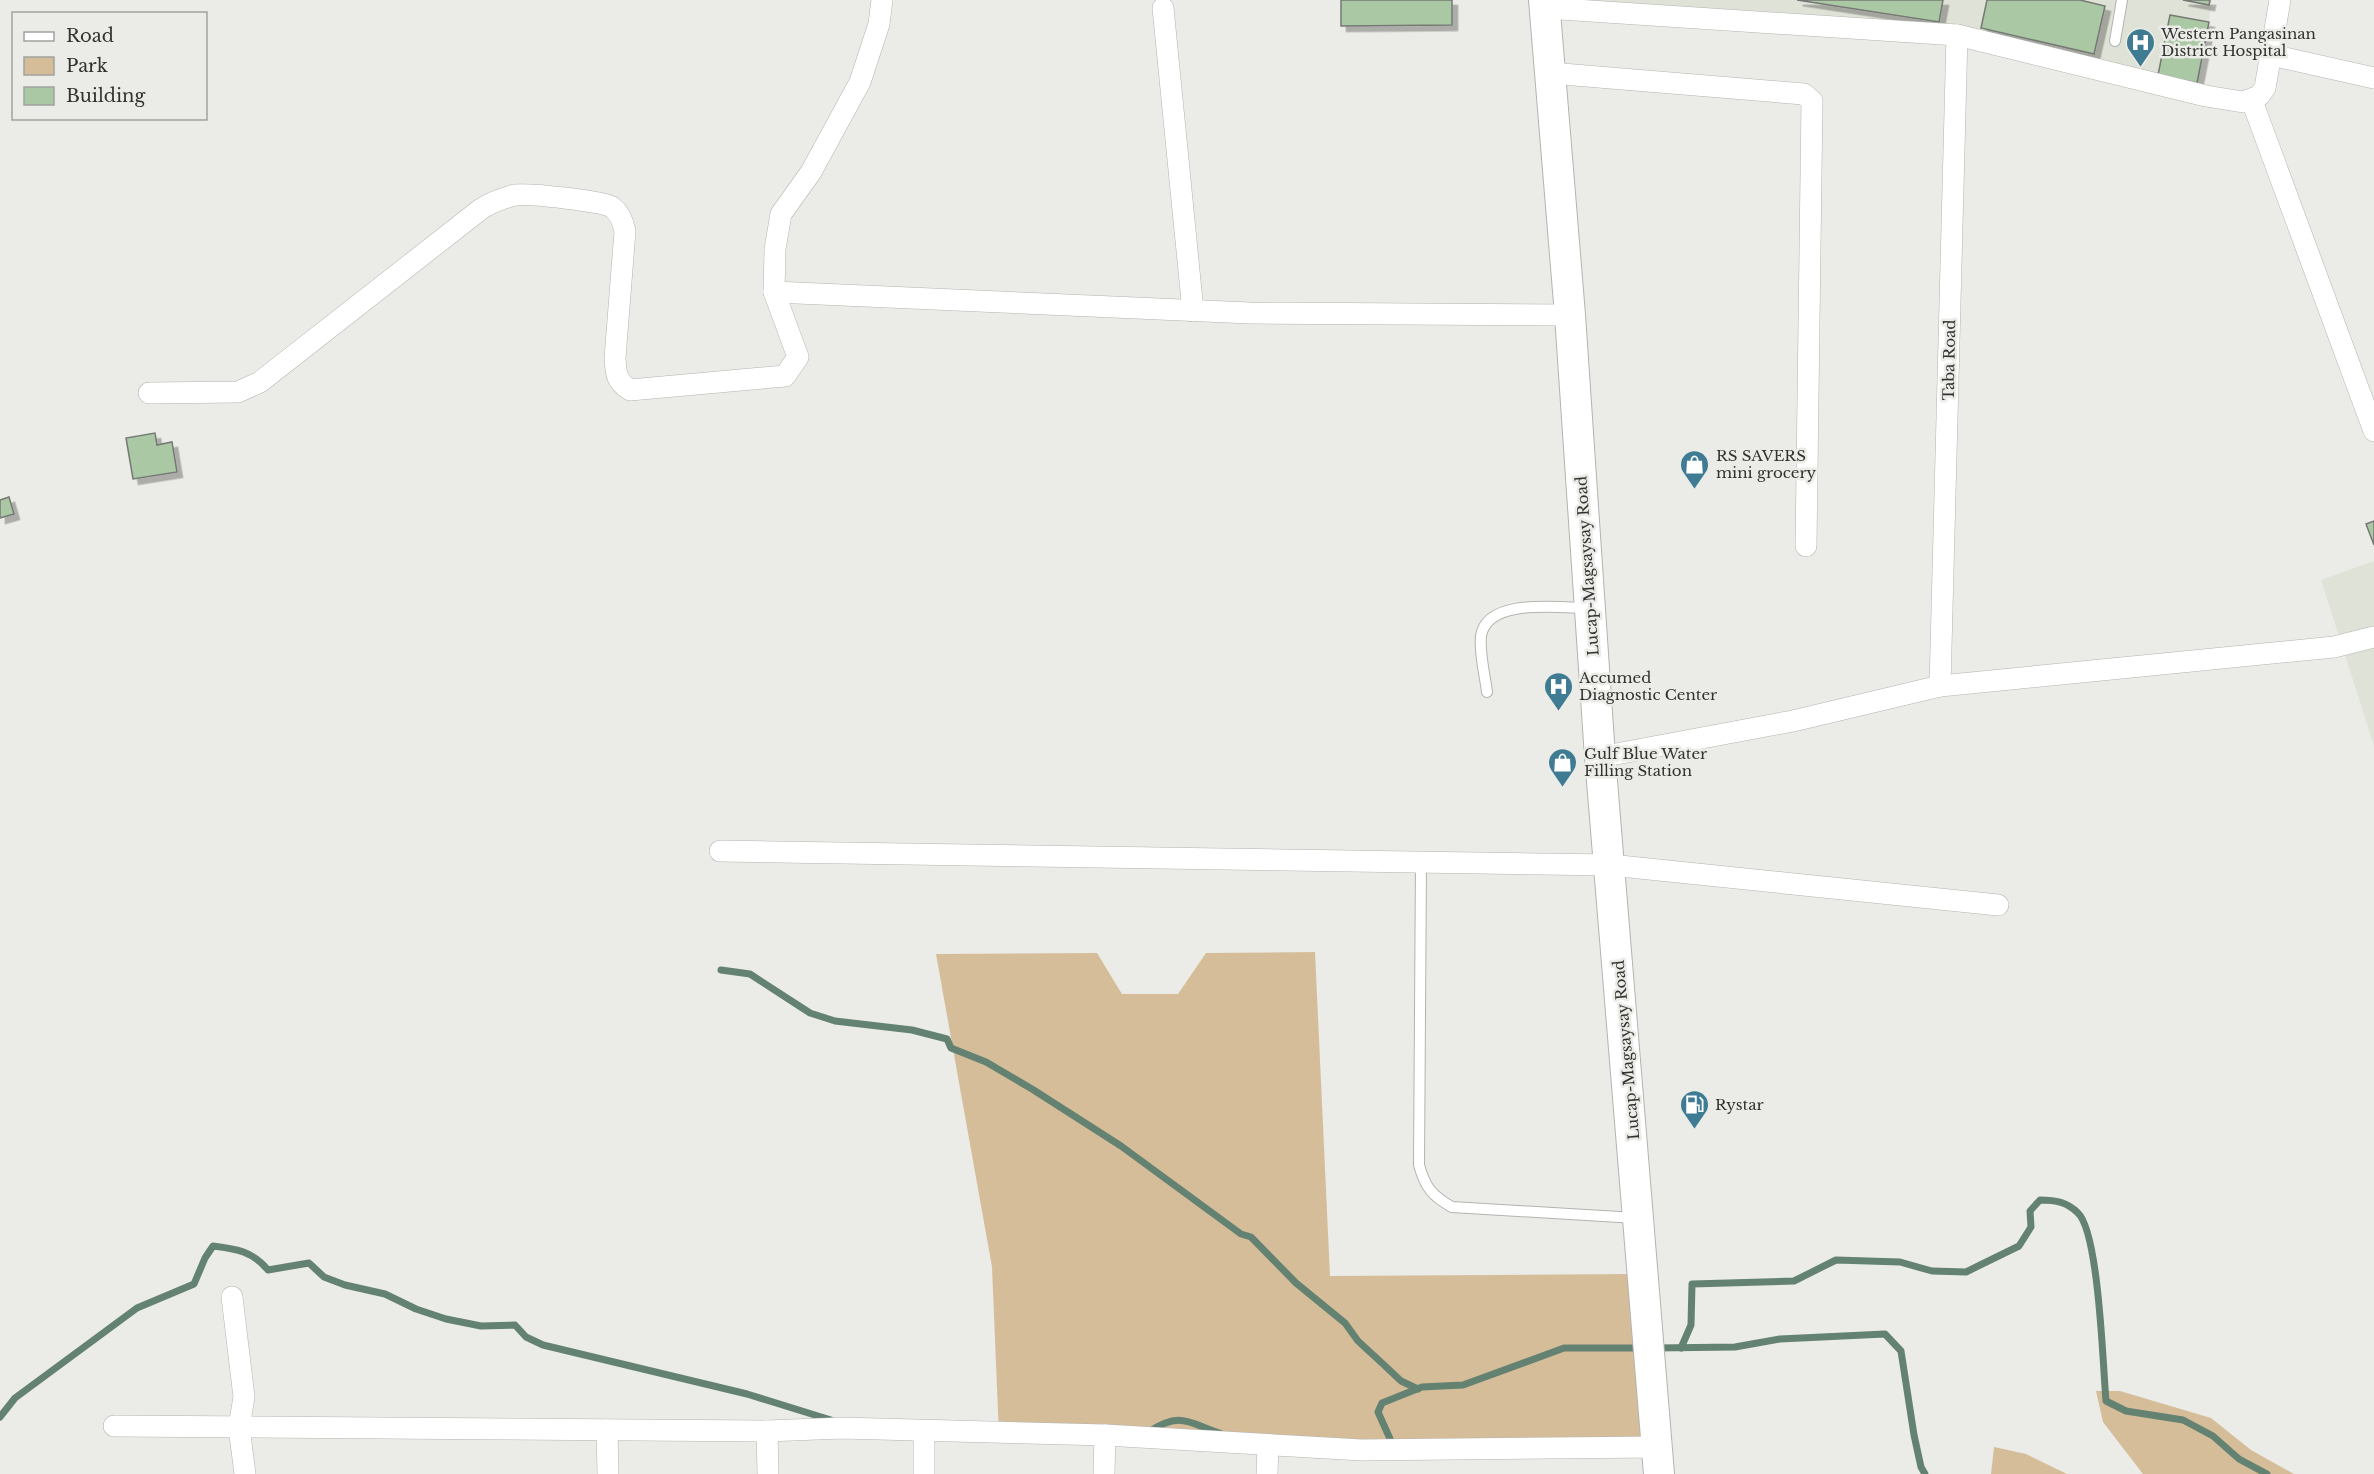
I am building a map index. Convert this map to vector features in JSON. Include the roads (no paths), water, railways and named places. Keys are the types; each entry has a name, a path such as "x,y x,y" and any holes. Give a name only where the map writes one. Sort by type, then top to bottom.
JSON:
{"street":[{"path":"149,393 238,392 260,382 481,208 495,200 518,195 587,201 611,207 621,218 626,231 616,375 620,384 630,390 785,376 798,357 774,292 775,249 781,214 811,172 860,82 879,24 882,0"},
{"path":"2252,101 2265,88 2280,0"},
{"path":"1544,4 1957,35 2205,96 2252,101"},
{"name":"Lucap-Magsaysay Road","path":"1544,4 1570,315 1600,757 1640,1219 1640,1267 1658,1460"},
{"path":"1163,8 1193,311"},
{"name":"Taba Road","path":"1940,686 1957,35"},
{"path":"2271,55 2374,78"},
{"path":"1550,73 1804,94 1812,101 1806,546"},
{"path":"2252,101 2374,431"},
{"path":"774,292 1193,311 1570,315"},
{"path":"1600,757 1793,721 1940,686 2334,647 2374,637"},
{"path":"720,851 1610,865 1998,905"},
{"path":"232,1297 244,1397 239,1427 245,1474"},
{"path":"114,1426 767,1431 842,1428 924,1432 1105,1435 1361,1450 1658,1460"},
{"path":"607,1430 608,1474"},
{"path":"767,1431 768,1474"},
{"path":"924,1432 924,1474"},
{"path":"1104,1474 1105,1435"},
{"path":"1267,1474 1268,1445"}],"lane":[{"path":"2115,41 2122,0"},
{"path":"1487,692 1480,639 1482,628 1492,616 1513,608 1590,608"},
{"path":"1421,861 1419,1165 1426,1188 1436,1199 1452,1207 1640,1219"}],"waterway":[{"path":"721,970 750,974 810,1013 835,1021 912,1030 947,1039 951,1048 986,1062 1032,1089 1121,1146 1241,1234 1251,1237 1296,1283 1345,1323 1358,1341 1401,1381 1418,1389"},
{"path":"1681,1348 1691,1325 1692,1284 1794,1281 1836,1260 1900,1262 1932,1271 1966,1272 2019,1246 2031,1227 2030,1211 2040,1200 2056,1201 2070,1206 2078,1213 2085,1225 2091,1246 2099,1302 2106,1401 2126,1411 2183,1420 2213,1436 2239,1459 2267,1474"},
{"path":"0,1417 15,1398 137,1308 194,1284 213,1246 244,1252 268,1270 309,1263 324,1277 345,1285 385,1294 416,1309 446,1319 481,1326 515,1325 526,1337 543,1345 747,1394 831,1420"},
{"path":"1656,1348 1735,1347 1780,1339 1885,1334 1901,1351 1914,1435 1921,1467 1925,1474"},
{"path":"1384,1443 1391,1441 1378,1412 1382,1403 1422,1387 1463,1385 1564,1348 1642,1348"},
{"path":"1149,1432 1160,1425 1178,1420 1222,1434"}],"place":[{"name":"Western Pangasinan District Hospital","path":"2140,68"},
{"name":"RS SAVERS mini grocery","path":"1695,490"},
{"name":"Accumed Diagnostic Center","path":"1558,712"},
{"name":"Gulf Blue Water Filling Station","path":"1563,788"},
{"name":"Rystar","path":"1694,1130"}]}
